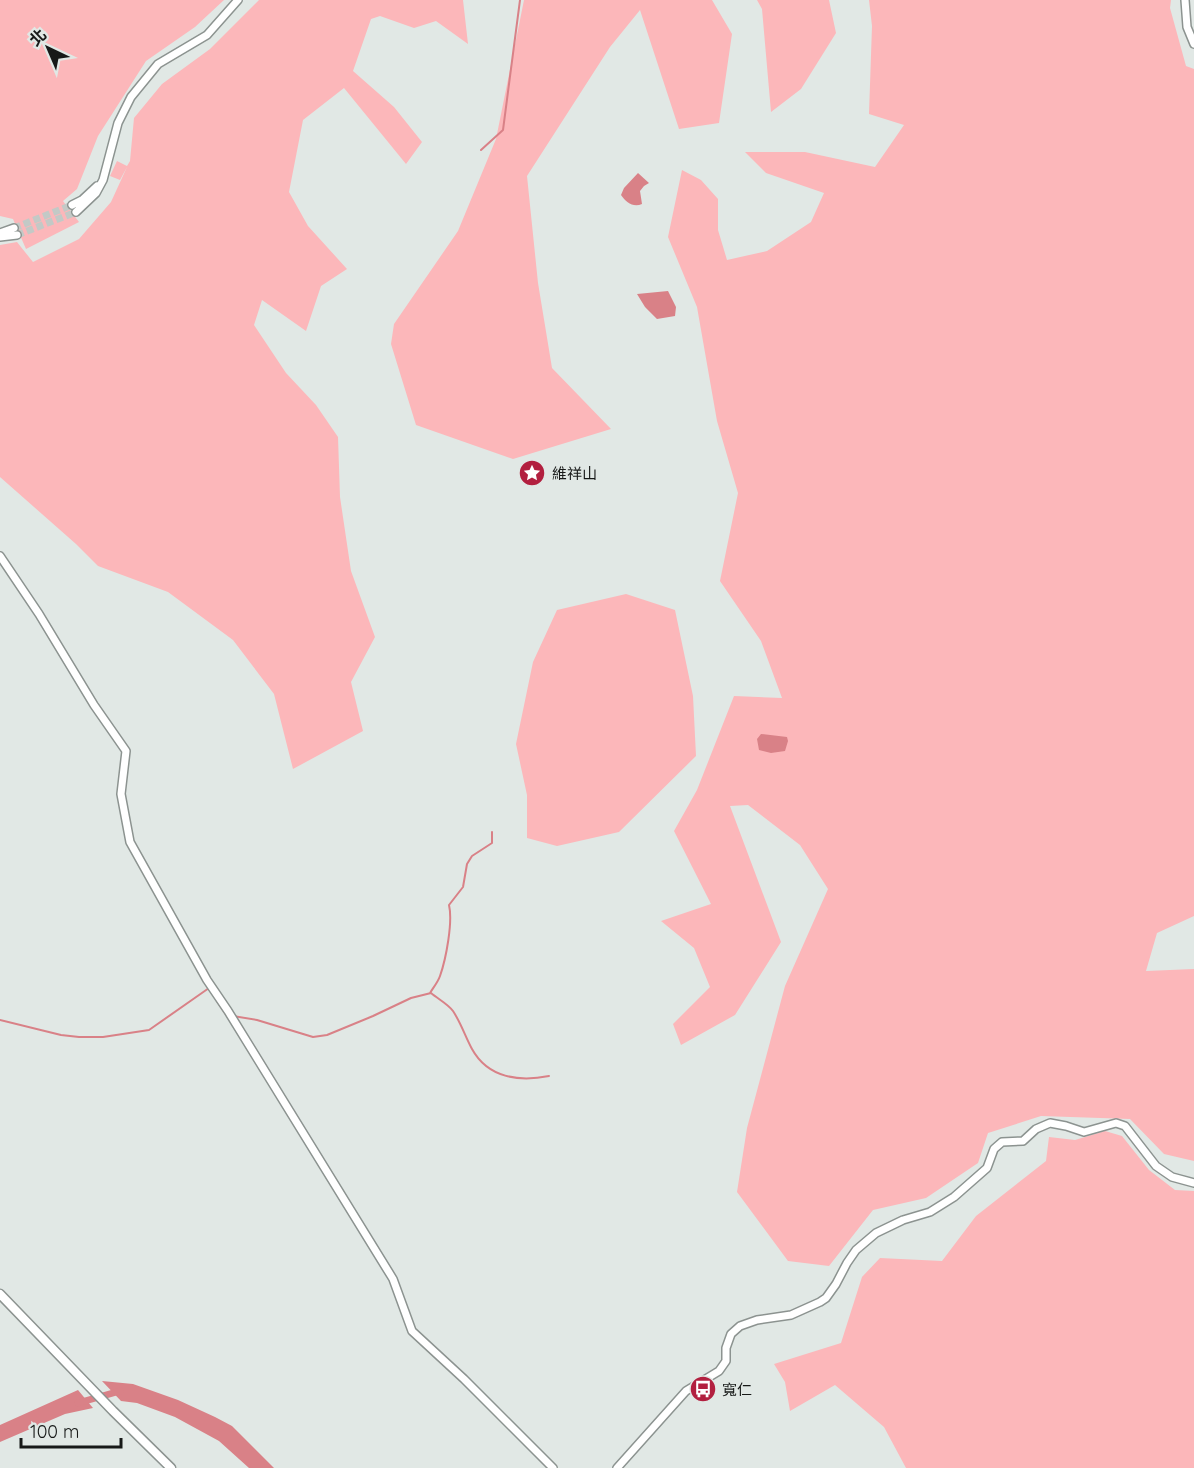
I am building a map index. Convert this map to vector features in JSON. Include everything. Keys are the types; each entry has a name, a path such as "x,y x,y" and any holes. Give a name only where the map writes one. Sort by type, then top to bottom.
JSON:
{"main road":[{"path":"0,1294 171,1468"}],"street":[{"path":"74,209 103,180 118,123 131,97 158,64 207,35 238,0"},
{"path":"1185,0 1187,27 1194,44"},
{"path":"0,235 16,231"},
{"path":"0,556 126,752 121,794 130,842 207,980 393,1279 412,1331 553,1468"},
{"path":"617,1468 686,1391 719,1371 726,1361 726,1348 731,1334 740,1326 757,1320 791,1314 826,1298 856,1250 876,1233 903,1220 930,1212 954,1197 987,1168 994,1149 1002,1142 1023,1141 1036,1129 1050,1124 1084,1132 1116,1123 1125,1126 1156,1166 1172,1177 1194,1183"}],"shaded area":[{"path":"0,0 224,0 195,27 146,61 98,136 77,189 63,201 79,222 26,249 13,219 0,216"},
{"path":"259,0 463,0 468,44 436,21 414,28 380,16 371,19 353,71 394,107 422,142 406,164 344,88 303,120 289,192 308,226 347,269 321,286 306,331 262,300 254,325 286,373 316,405 338,437 340,497 351,571 375,637 351,682 363,731 293,769 274,694 233,640 168,592 98,566 0,477 0,245 17,242 33,262 79,239 111,202 127,167 120,180 110,176 117,161 127,166 130,161 134,118 162,84 210,49"},
{"path":"524,0 712,0 732,34 719,123 679,129 640,10 610,47 527,176 538,283 552,368 611,429 513,459 416,425 391,344 394,324 458,231 496,139"},
{"path":"757,0 829,0 836,33 801,89 771,112 762,9"},
{"path":"869,0 1171,0 1170,8 1186,66 1194,69 1194,916 1157,933 1146,971 1194,969 1194,1161 1164,1154 1130,1119 1041,1116 988,1133 978,1163 926,1198 873,1210 829,1266 788,1261 737,1192 747,1128 785,986 828,889 800,845 748,805 730,806 781,942 735,1015 681,1045 673,1024 710,987 694,948 661,921 711,904 674,831 697,790 734,696 782,698 761,641 720,581 738,493 717,421 697,307 668,237 682,170 701,180 718,199 718,230 727,260 767,251 811,222 824,193 766,173 745,152 805,152 875,167 904,125 869,114 872,26"},
{"path":"638,173 649,183 640,191 642,204 633,205 621,195 624,188"},
{"path":"668,291 676,307 675,316 657,319 645,307 637,294"},
{"path":"626,594 675,610 693,696 696,756 619,832 557,846 527,838 527,795 516,744 533,662 557,610"},
{"path":"761,734 787,737 785,751 771,753 759,750 757,739"},
{"path":"1105,1131 1122,1136 1149,1170 1175,1190 1194,1191 1194,1468 906,1468 884,1427 835,1385 790,1411 785,1382 774,1364 841,1343 862,1277 880,1258 942,1261 976,1216 1046,1161 1049,1137 1075,1140"},
{"path":"102,1381 133,1384 178,1400 215,1417 232,1426 274,1468 249,1468 219,1441 175,1417 137,1403 121,1401"},
{"path":"78,1390 93,1408 65,1414 0,1442 0,1425"}],"waterway":[{"path":"481,150 503,130 520,0"},
{"path":"430,993 439,978 444,960 449,930 449,905 463,887 467,864 472,856 492,843 492,832"},
{"path":"0,1020 61,1035 79,1037 103,1037 149,1030 209,988"},
{"path":"233,1016 257,1020 313,1037 327,1035 411,998 431,993 453,1011 472,1049 479,1059 495,1072 516,1078 549,1076"},
{"path":"217,1001 227,1016"},
{"path":"78,1403 120,1391"}],"tunnel":[{"path":"14,228 72,205"},
{"path":"17,235 76,212"}],"place":[{"name":"維祥山","path":"532,473"},
{"name":"寬仁","path":"703,1389"}]}
